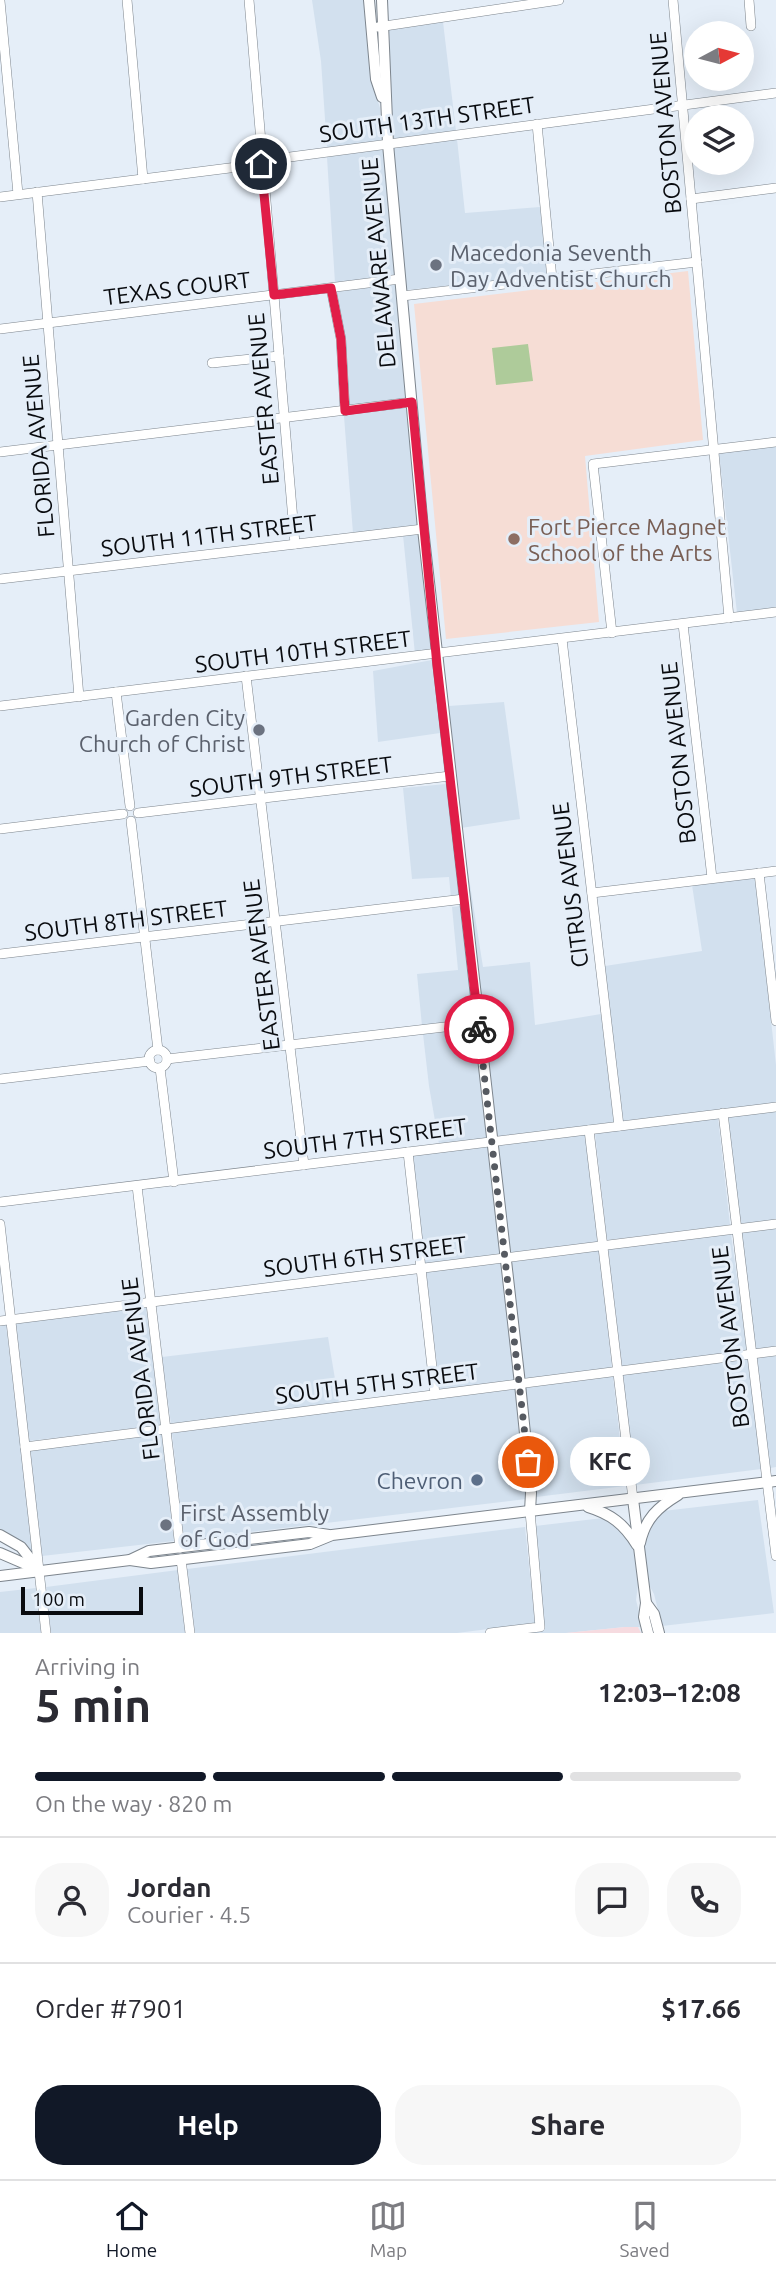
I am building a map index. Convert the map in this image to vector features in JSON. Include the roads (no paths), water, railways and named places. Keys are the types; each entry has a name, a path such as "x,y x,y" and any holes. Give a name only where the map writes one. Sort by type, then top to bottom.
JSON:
{"main road":[{"name":"DELAWARE AVENUE","path":"369,0 376,79 385,107"},
{"name":"DELAWARE AVENUE","path":"382,0 385,107 423,529 520,1384 530,1481 530,1511"},
{"path":"0,1576 130,1560 149,1551 181,1553 309,1532 332,1535 772,1481"},
{"path":"638,1548 651,1516 682,1492"},
{"path":"633,1499 646,1603 644,1618 648,1633"},
{"path":"582,1505 612,1516 625,1528 638,1548"},
{"path":"0,1535 21,1547 39,1570"},
{"path":"0,1553 39,1570"},
{"path":"646,1603 654,1615 659,1633"}],"street":[{"path":"127,0 143,179"},
{"name":"EASTER AVENUE","path":"249,0 295,544"},
{"path":"371,27 559,0"},
{"name":"BOSTON AVENUE","path":"673,0 729,618"},
{"path":"749,0 751,21"},
{"path":"0,1 18,194"},
{"name":"SOUTH 13TH STREET","path":"0,197 776,93"},
{"path":"537,124 552,279"},
{"path":"691,199 776,188"},
{"name":"FLORIDA AVENUE","path":"37,192 79,697"},
{"path":"402,296 696,262"},
{"name":"TEXAS COURT","path":"0,329 400,279"},
{"path":"331,288 341,339 345,411"},
{"path":"212,363 279,356"},
{"path":"0,452 412,402"},
{"path":"612,633 593,464 776,442"},
{"name":"SOUTH 11TH STREET","path":"0,579 423,529"},
{"name":"SOUTH 10TH STREET","path":"0,706 776,612"},
{"name":"BOSTON AVENUE","path":"683,624 712,878"},
{"name":"CITRUS AVENUE","path":"562,639 619,1126"},
{"name":"EASTER AVENUE","path":"246,677 304,1165"},
{"path":"116,692 126,820 134,817 158,1050"},
{"name":"SOUTH 9TH STREET","path":"134,817 450,776"},
{"path":"0,829 126,810"},
{"path":"592,893 776,871"},
{"path":"760,873 776,1021"},
{"name":"SOUTH 8TH STREET","path":"0,954 464,900"},
{"path":"167,1059 478,1023"},
{"path":"158,1050 165,1054 167,1059 160,1068 154,1067 150,1061 152,1053 158,1050"},
{"path":"0,1079 150,1061"},
{"path":"160,1068 174,1182"},
{"name":"SOUTH 7TH STREET","path":"0,1202 776,1107"},
{"name":"BOSTON AVENUE","path":"723,1113 752,1354 772,1481 776,1556"},
{"path":"589,1130 633,1499"},
{"path":"408,1152 435,1394"},
{"name":"FLORIDA AVENUE","path":"137,1186 190,1633"},
{"path":"0,1224 46,1633"},
{"name":"SOUTH 6TH STREET","path":"0,1321 776,1224"},
{"name":"SOUTH 5TH STREET","path":"25,1447 776,1351"},
{"name":"DELAWARE AVENUE","path":"491,1633 540,1627 530,1511"}],"place":[{"name":"Macedonia Seventh Day Adventist Church","path":"436,265"},
{"name":"Fort Pierce Magnet School of the Arts","path":"514,539"},
{"name":"Garden City Church of Christ","path":"259,730"},
{"name":"KFC","path":"528,1462"},
{"name":"Chevron","path":"477,1480"},
{"name":"First Assembly of God","path":"166,1525"}]}
